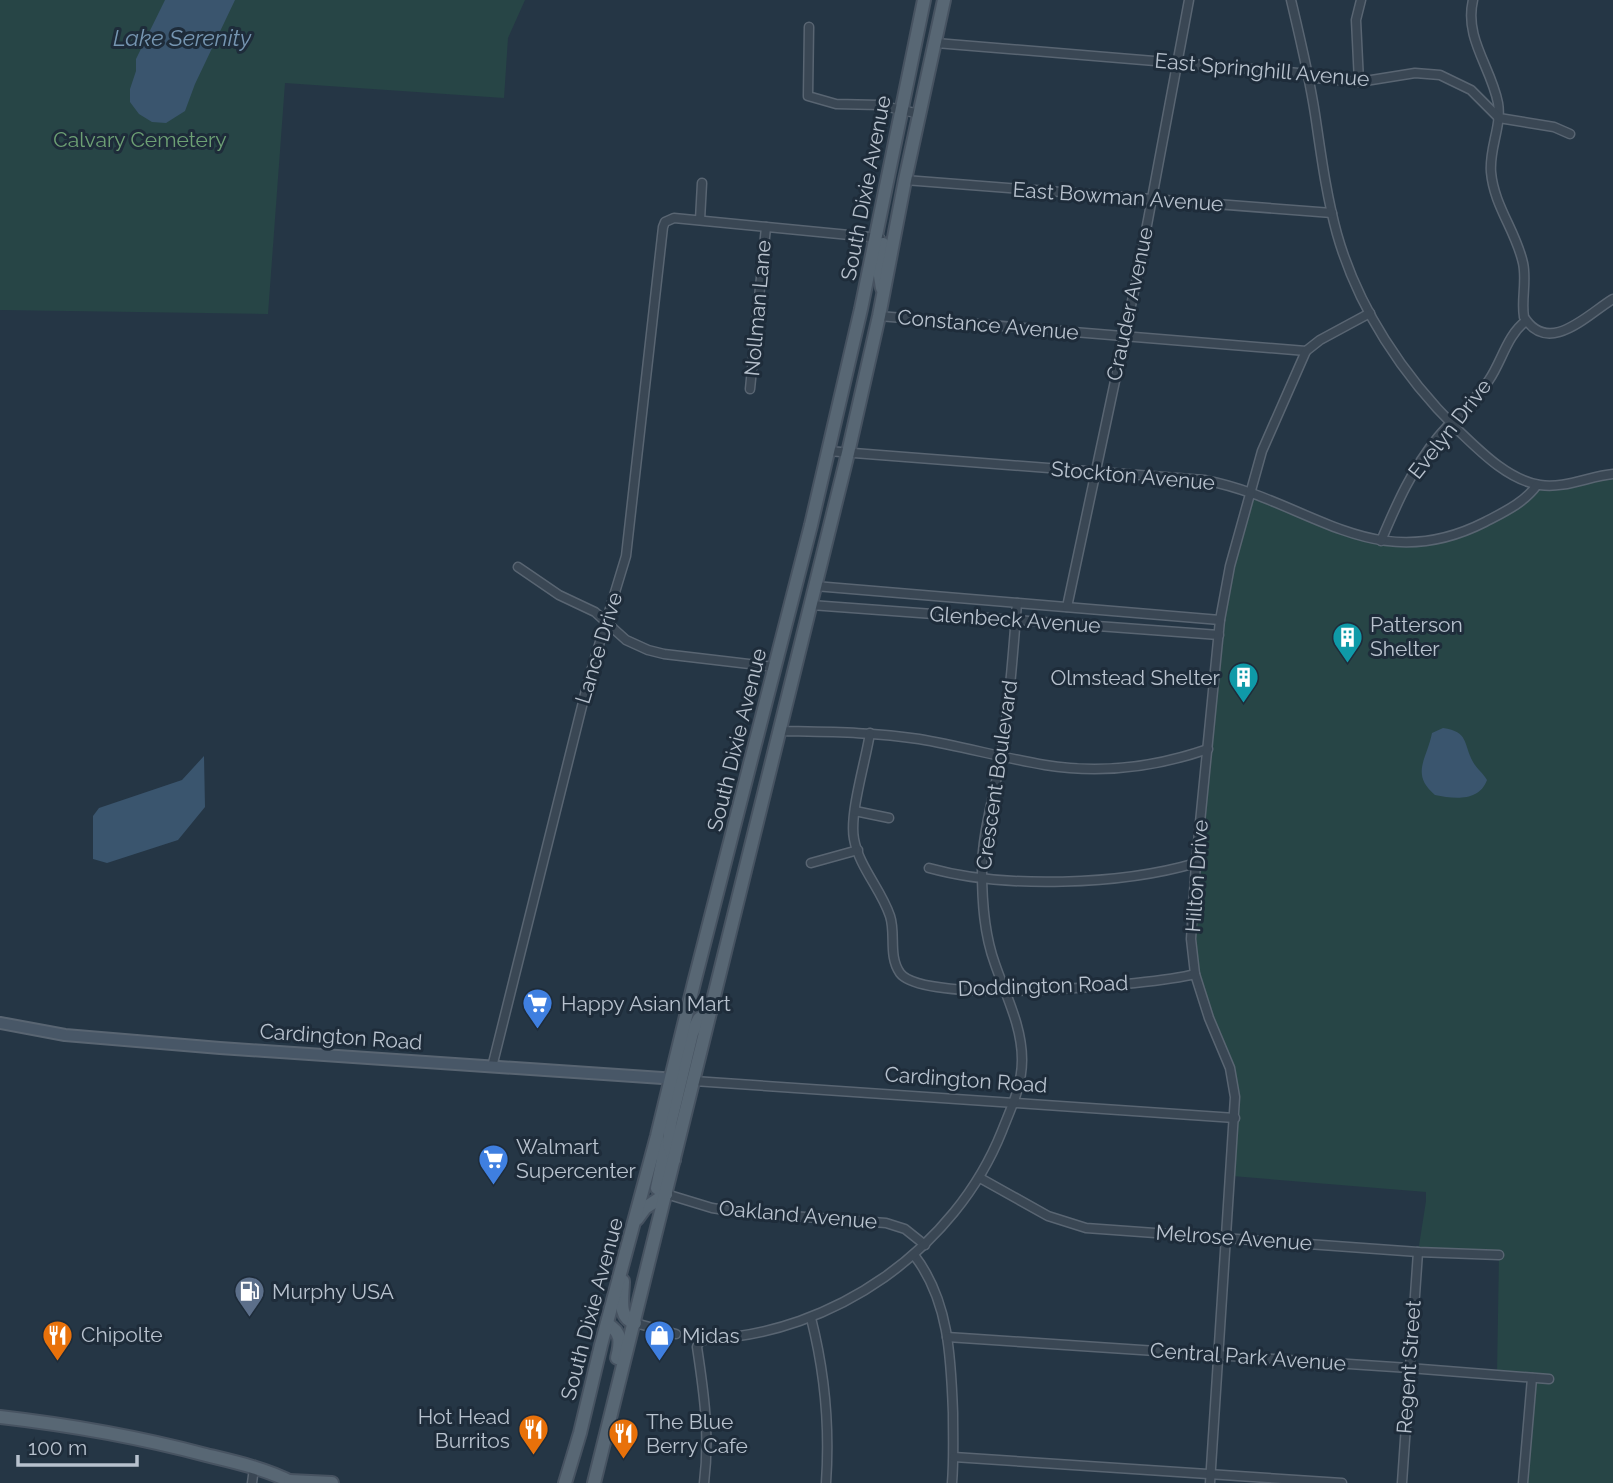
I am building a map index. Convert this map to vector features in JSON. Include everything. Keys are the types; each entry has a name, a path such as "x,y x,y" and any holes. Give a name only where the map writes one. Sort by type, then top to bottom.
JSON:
{"main road":[{"name":"South Dixie Avenue","path":"594,1483 674,1160 681,1080 775,667 880,238 901,111 924,0"},
{"name":"South Dixie Avenue","path":"565,1483 657,1136 712,1009 848,453 944,0"},
{"path":"883,296 879,270 880,238 894,194 906,175"},
{"path":"635,1221 645,1208 666,1194 657,1188 663,1159 657,1136"},
{"path":"622,1267 624,1316 627,1321 635,1323"},
{"path":"607,1324 616,1329 621,1342 614,1372 610,1414"},
{"path":"0,1416 132,1437 254,1468 292,1482 332,1483"}],"street":[{"name":"Crauder Avenue","path":"1067,607 1139,268 1189,0"},
{"path":"1291,0 1308,74 1332,213 1344,255 1370,313 1403,368 1451,423 1495,462 1524,481 1537,485 1561,484 1613,474"},
{"path":"1359,82 1356,20 1361,0"},
{"path":"1473,0 1471,24 1495,90 1499,118 1491,156 1493,182 1504,219 1523,264 1523,313 1526,321 1546,332 1562,332 1613,299"},
{"path":"809,27 808,96 836,104 879,106 920,114"},
{"name":"East Springhill Avenue","path":"936,43 1308,74 1315,78 1359,82 1415,73 1440,75 1471,90 1499,118"},
{"path":"1499,118 1554,127 1570,134"},
{"name":"East Bowman Avenue","path":"906,175 1151,200 1332,213"},
{"path":"702,183 700,220 880,238"},
{"name":"Lance Drive","path":"492,1067 592,665 623,568 629,537 663,227 665,222 674,218 700,220"},
{"name":"Nollman Lane","path":"750,389 766,227"},
{"path":"1306,351 1320,340 1370,313"},
{"name":"Constance Avenue","path":"879,316 1306,351"},
{"name":"Evelyn Drive","path":"1381,541 1411,474 1430,447 1489,381 1519,326 1526,321"},
{"name":"Hilton Drive","path":"1210,1483 1236,1097 1230,1068 1209,1018 1195,974 1191,929 1196,863 1220,620 1230,566 1262,451 1306,351"},
{"name":"Stockton Avenue","path":"828,451 1204,480 1250,493 1335,528 1381,541 1423,543 1461,534 1521,502 1537,485"},
{"path":"518,567 559,595 595,611 626,640 648,650 775,667"},
{"name":"Glenbeck Avenue","path":"816,586 1220,620"},
{"name":"Crescent Boulevard","path":"704,1483 707,1417 697,1347 703,1340 757,1334 811,1318 842,1303 914,1255 957,1211 980,1178 1014,1103 1021,1073 1021,1046 1006,990 989,944 982,877 987,822 1001,757 1017,603"},
{"name":"Glenbeck Avenue","path":"811,605 1219,635"},
{"path":"780,731 870,733 922,740 1048,766 1100,769 1142,766 1208,750"},
{"name":"Doddington Road","path":"870,733 855,811 853,837 890,917 894,959 900,974 912,981 957,990 1084,988 1195,974"},
{"path":"855,811 889,818"},
{"path":"811,863 858,850"},
{"path":"929,868 982,877 1040,881 1108,878 1196,863"},
{"name":"Cardington Road","path":"0,1023 65,1035 128,1040 1235,1118"},
{"name":"Melrose Avenue","path":"980,1178 1048,1216 1073,1225 1418,1252 1499,1255"},
{"name":"Oakland Avenue","path":"666,1194 712,1208 738,1212 886,1223 905,1229 925,1245"},
{"name":"Regent Street","path":"1402,1483 1418,1252"},
{"path":"914,1255 926,1270 938,1295 947,1337 952,1377 952,1483"},
{"path":"811,1318 827,1405 826,1483"},
{"path":"635,1323 676,1334"},
{"name":"Central Park Avenue","path":"947,1337 1409,1367 1549,1379"},
{"path":"1523,1483 1532,1378"},
{"path":"954,1457 1342,1483"},
{"path":"252,1483 254,1468"}],"green space":[{"name":"Calvary Cemetery","path":"0,0 525,0 508,38 504,98 285,83 268,314 0,310"},
{"path":"1613,474 1613,1483 1523,1483 1532,1379 1497,1374 1499,1255 1418,1252 1426,1192 1232,1176 1233,1082 1199,991 1191,939 1220,620 1250,493 1367,539 1423,543 1491,519 1537,485"}],"water":[{"name":"Lake Serenity","path":"165,0 235,0 185,111 166,123 152,122 139,114 130,102 136,59"},
{"path":"1443,728 1457,732 1464,739 1473,762 1487,780 1478,792 1472,795 1458,798 1435,795 1423,780 1422,766 1432,733"},
{"path":"204,756 205,807 178,840 107,863 93,859 93,816 99,808 182,780"}],"place":[{"name":"Patterson Shelter","path":"1347,664"},
{"name":"Olmstead Shelter","path":"1243,705"},
{"name":"Happy Asian Mart","path":"538,1031"},
{"name":"Walmart Supercenter","path":"493,1186"},
{"name":"Murphy USA","path":"249,1319"},
{"name":"Chipolte","path":"58,1362"},
{"name":"Midas","path":"659,1363"},
{"name":"Hot Head Burritos","path":"533,1456"},
{"name":"The Blue Berry Cafe","path":"623,1461"}]}
